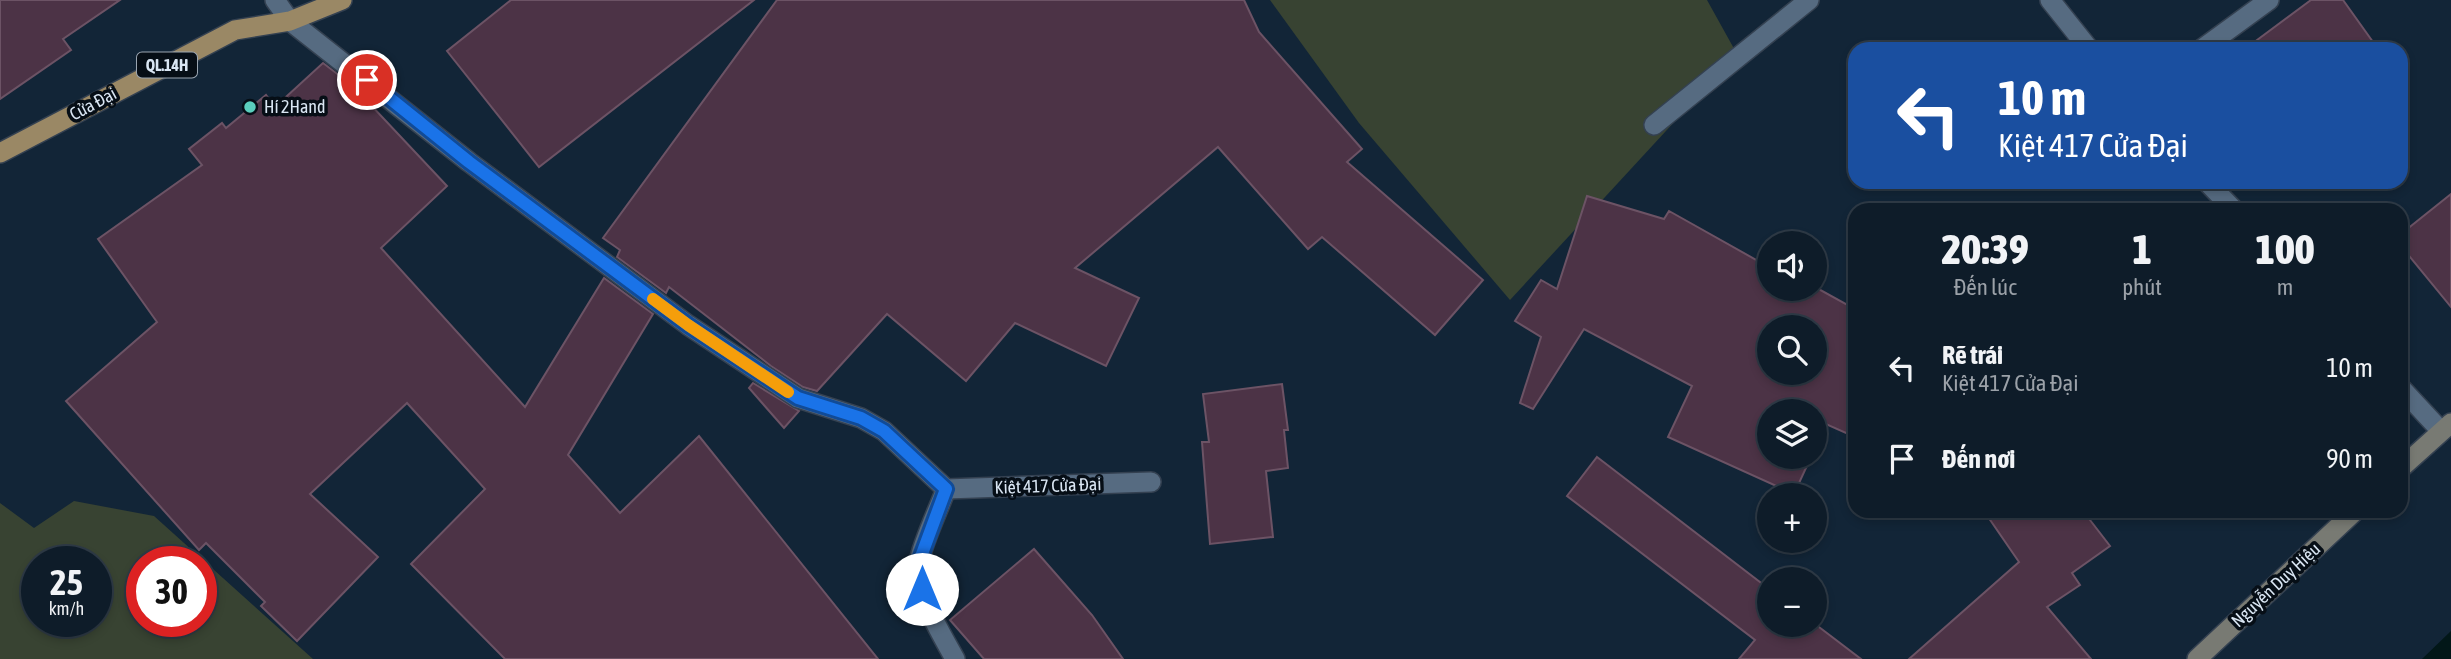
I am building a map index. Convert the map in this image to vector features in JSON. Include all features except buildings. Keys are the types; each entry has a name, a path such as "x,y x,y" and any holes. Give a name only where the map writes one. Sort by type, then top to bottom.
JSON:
{"main road":[{"name":"Cửa Đại","path":"0,153 234,30 290,21 342,0"},
{"path":"2408,462 2446,427"},
{"name":"Nguyễn Duy Hiệu","path":"2197,659 2348,518"}],"street":[{"path":"275,0 290,21 469,162 688,325 798,398 861,418 884,431 946,489 919,562 922,589 933,618 955,659"},
{"path":"1654,125 1809,0"},
{"path":"2050,0 2083,42"},
{"path":"2212,42 2269,0"},
{"path":"2214,189 2227,203"},
{"path":"2408,394 2446,427"},
{"name":"Kiệt 417 Cửa Đại","path":"946,489 1151,482"}],"green space":[{"path":"1270,0 1707,0 1737,54 1510,300 1359,123"},
{"path":"74,501 154,516 187,546 126,546 126,637 217,637 217,573 313,659 0,659 0,503 34,528"}],"shaded area":[{"path":"2451,631 2451,659 2422,659"}],"slow traffic":[{"path":"653,299 788,392"}],"place":[{"name":"Hí 2Hand","path":"250,107"}],"route":[{"path":"367,80 469,162 688,325 798,398 861,418 884,431 914,457 946,489 919,562 922,589"}]}
